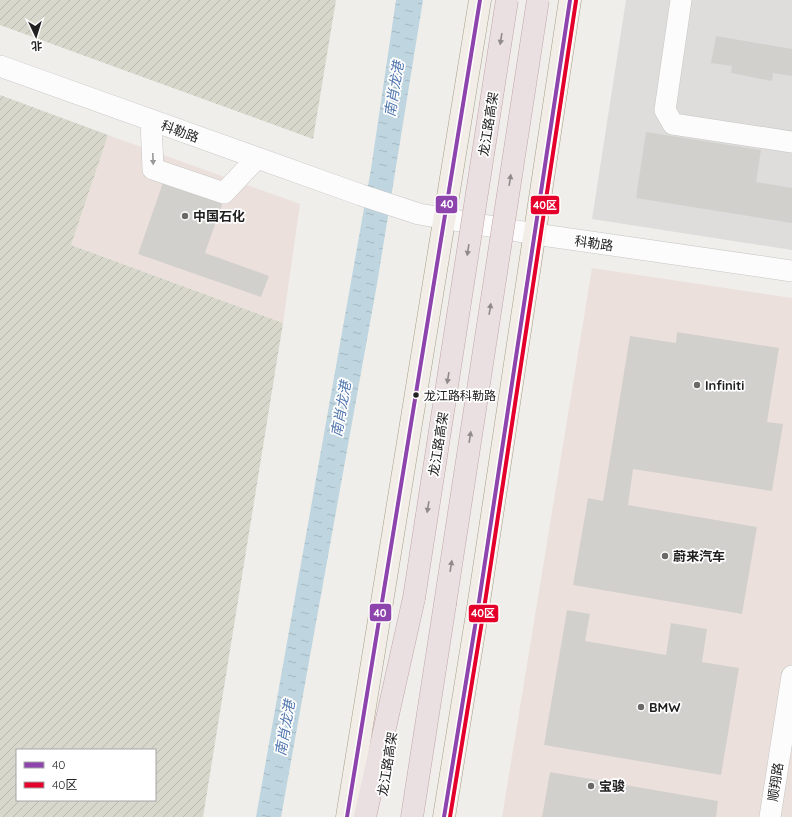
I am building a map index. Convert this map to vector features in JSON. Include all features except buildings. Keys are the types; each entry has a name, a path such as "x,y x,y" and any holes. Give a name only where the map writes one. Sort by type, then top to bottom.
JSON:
{"highway":[{"name":"龙江路高架","path":"379,817 507,0"},
{"path":"412,817 538,0"},
{"path":"365,817 414,598"},
{"path":"424,817 445,604"}],"main road":[{"path":"347,817 480,0"},
{"path":"444,817 570,0"}],"street":[{"path":"681,0 664,110 673,124 792,142"},
{"name":"科勒路","path":"0,66 360,196 419,214 445,217 535,234 792,270"},
{"path":"151,120 153,169 224,193 257,158"},
{"name":"顺翔路","path":"770,817 792,676"}],"shaded area":[{"path":"0,0 336,0 313,139 0,25"},
{"path":"626,0 792,0 792,250 592,219"},
{"path":"0,95 108,135 71,245 283,323 203,817 0,817"},
{"path":"108,135 300,204 283,323 71,245"},
{"path":"592,268 792,298 792,817 502,817"}],"water":[{"name":"南肖龙港","path":"396,0 423,0 377,284 281,817 256,817 371,169"}],"transit line":[{"name":"40","path":"347,817 480,0"},
{"name":"40","path":"444,817 478,608 570,0"},
{"name":"40区","path":"450,817 484,609 576,1"}],"place":[{"name":"中国石化","path":"185,216"},
{"name":"Infiniti","path":"697,385"},
{"name":"龙江路科勒路","path":"416,395"},
{"name":"蔚来汽车","path":"665,556"},
{"name":"BMW","path":"641,707"},
{"name":"宝骏","path":"591,786"}]}
